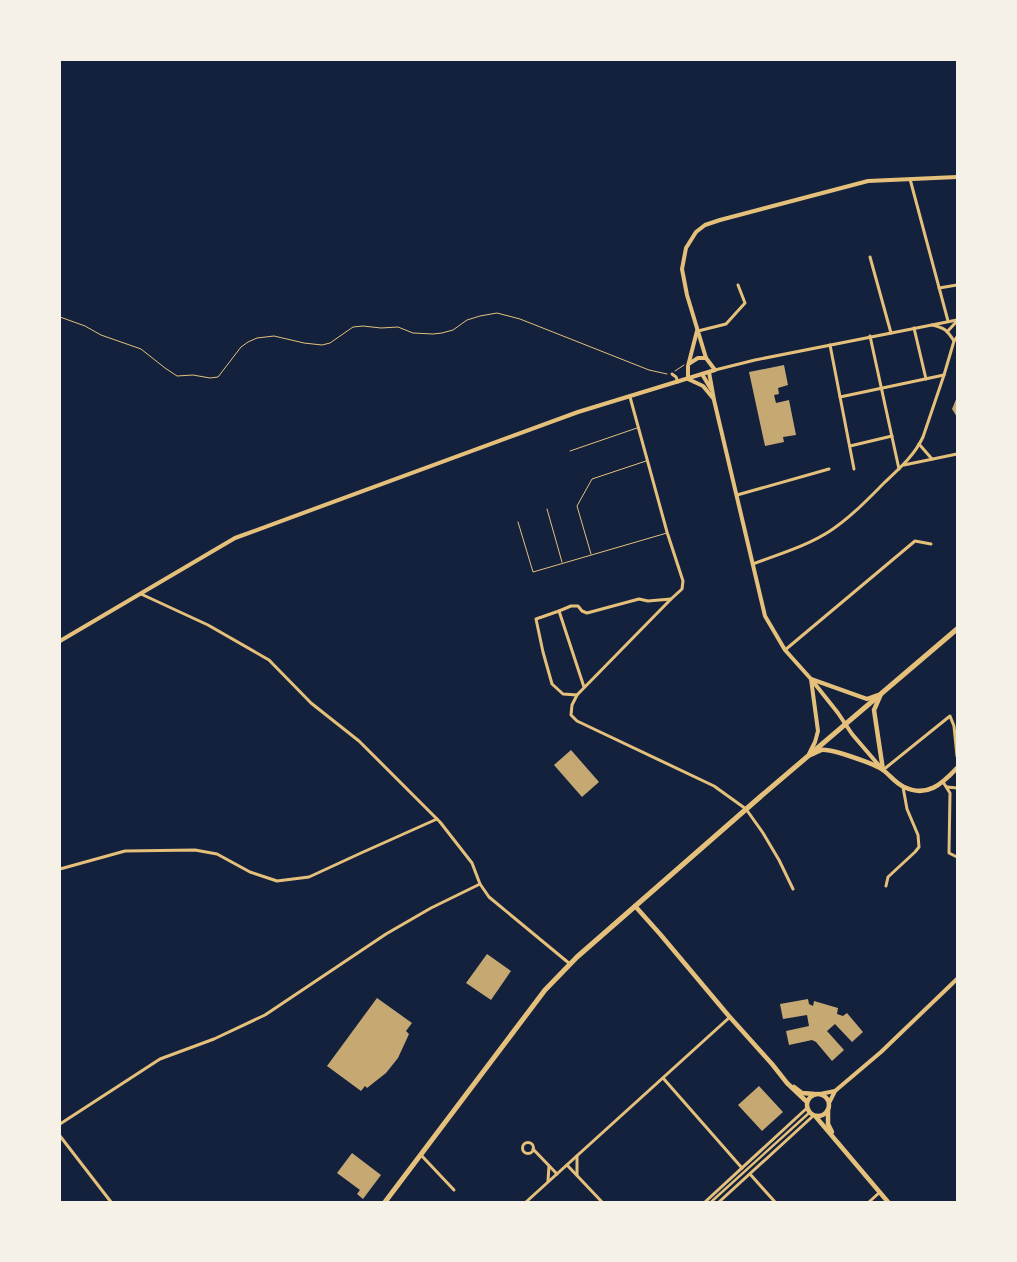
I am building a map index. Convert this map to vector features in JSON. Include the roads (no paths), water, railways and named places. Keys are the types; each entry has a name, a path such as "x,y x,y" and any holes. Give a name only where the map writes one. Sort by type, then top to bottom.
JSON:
{"main road":[{"path":"385,1202 545,990 570,964 746,809 957,629"},
{"path":"881,694 874,710 883,770"},
{"path":"808,756 822,750 831,751 869,763 883,770 903,787 925,791 937,787 957,768"},
{"path":"635,906 787,1082 807,1102 811,1113 888,1202"},
{"path":"787,1082 802,1093 826,1097 829,1103 828,1124 834,1138"},
{"path":"807,1102 811,1096 817,1094"},
{"path":"811,1113 823,1116 828,1110"}],"street":[{"path":"715,370 706,358 697,331 682,270 686,248 696,232 706,225 747,212 868,181 957,177"},
{"path":"910,179 948,321"},
{"path":"870,257 891,333"},
{"path":"697,331 726,324 746,303 738,285"},
{"path":"939,288 957,285"},
{"path":"60,641 235,538 578,412 715,370 756,360 957,320"},
{"path":"947,332 957,320"},
{"path":"929,325 941,327 954,341"},
{"path":"914,328 926,378"},
{"path":"688,379 697,331"},
{"path":"870,336 899,469"},
{"path":"753,564 831,531 855,512 912,456 920,444 954,341 957,337"},
{"path":"830,345 854,469"},
{"path":"690,361 706,358"},
{"path":"709,372 765,616 785,650 811,679 852,734 883,770 950,716 954,726 957,756"},
{"path":"672,374 678,382"},
{"path":"702,374 713,393"},
{"path":"840,397 944,375"},
{"path":"688,379 703,386 714,400"},
{"path":"630,397 667,532 683,581 682,589 577,695 572,705 571,715 577,721 714,786 746,809 771,846 793,889"},
{"path":"850,446 892,436"},
{"path":"920,444 932,460"},
{"path":"903,465 957,454"},
{"path":"737,495 829,469"},
{"path":"785,650 915,541 931,544"},
{"path":"141,594 208,625 269,660 311,703 359,741 437,819 472,863 480,884 489,897 570,964"},
{"path":"577,695 563,694 552,684 536,618 571,606 578,606 587,614 639,599 648,601 671,599"},
{"path":"559,611 584,688"},
{"path":"811,679 867,698 881,694"},
{"path":"808,756 818,731 811,679"},
{"path":"943,782 950,793 949,853 957,856"},
{"path":"886,886 888,877 919,847 918,835 907,809 903,787"},
{"path":"946,787 957,788"},
{"path":"60,869 124,851 195,850 217,854 250,872 277,881 310,877 437,819"},
{"path":"60,1124 160,1059 214,1039 265,1015 386,934 431,908 480,884"},
{"path":"829,1103 835,1090 880,1052 957,981"},
{"path":"526,1202 730,1017"},
{"path":"663,1078 742,1168"},
{"path":"817,1094 835,1090"},
{"path":"705,1202 742,1168 811,1113"},
{"path":"719,1202 811,1113"},
{"path":"711,1202 811,1113"},
{"path":"60,1136 111,1202"},
{"path":"534,1149 557,1174"},
{"path":"421,1155 454,1190"},
{"path":"577,1156 577,1175"},
{"path":"567,1165 602,1202"},
{"path":"548,1182 549,1166"},
{"path":"750,1174 775,1202"},
{"path":"869,1202 880,1192"}],"lane":[{"path":"570,450 638,428"},
{"path":"591,555 577,506 580,499 592,479 647,461"},
{"path":"546,509 563,563"},
{"path":"518,522 533,572 667,532"}]}
